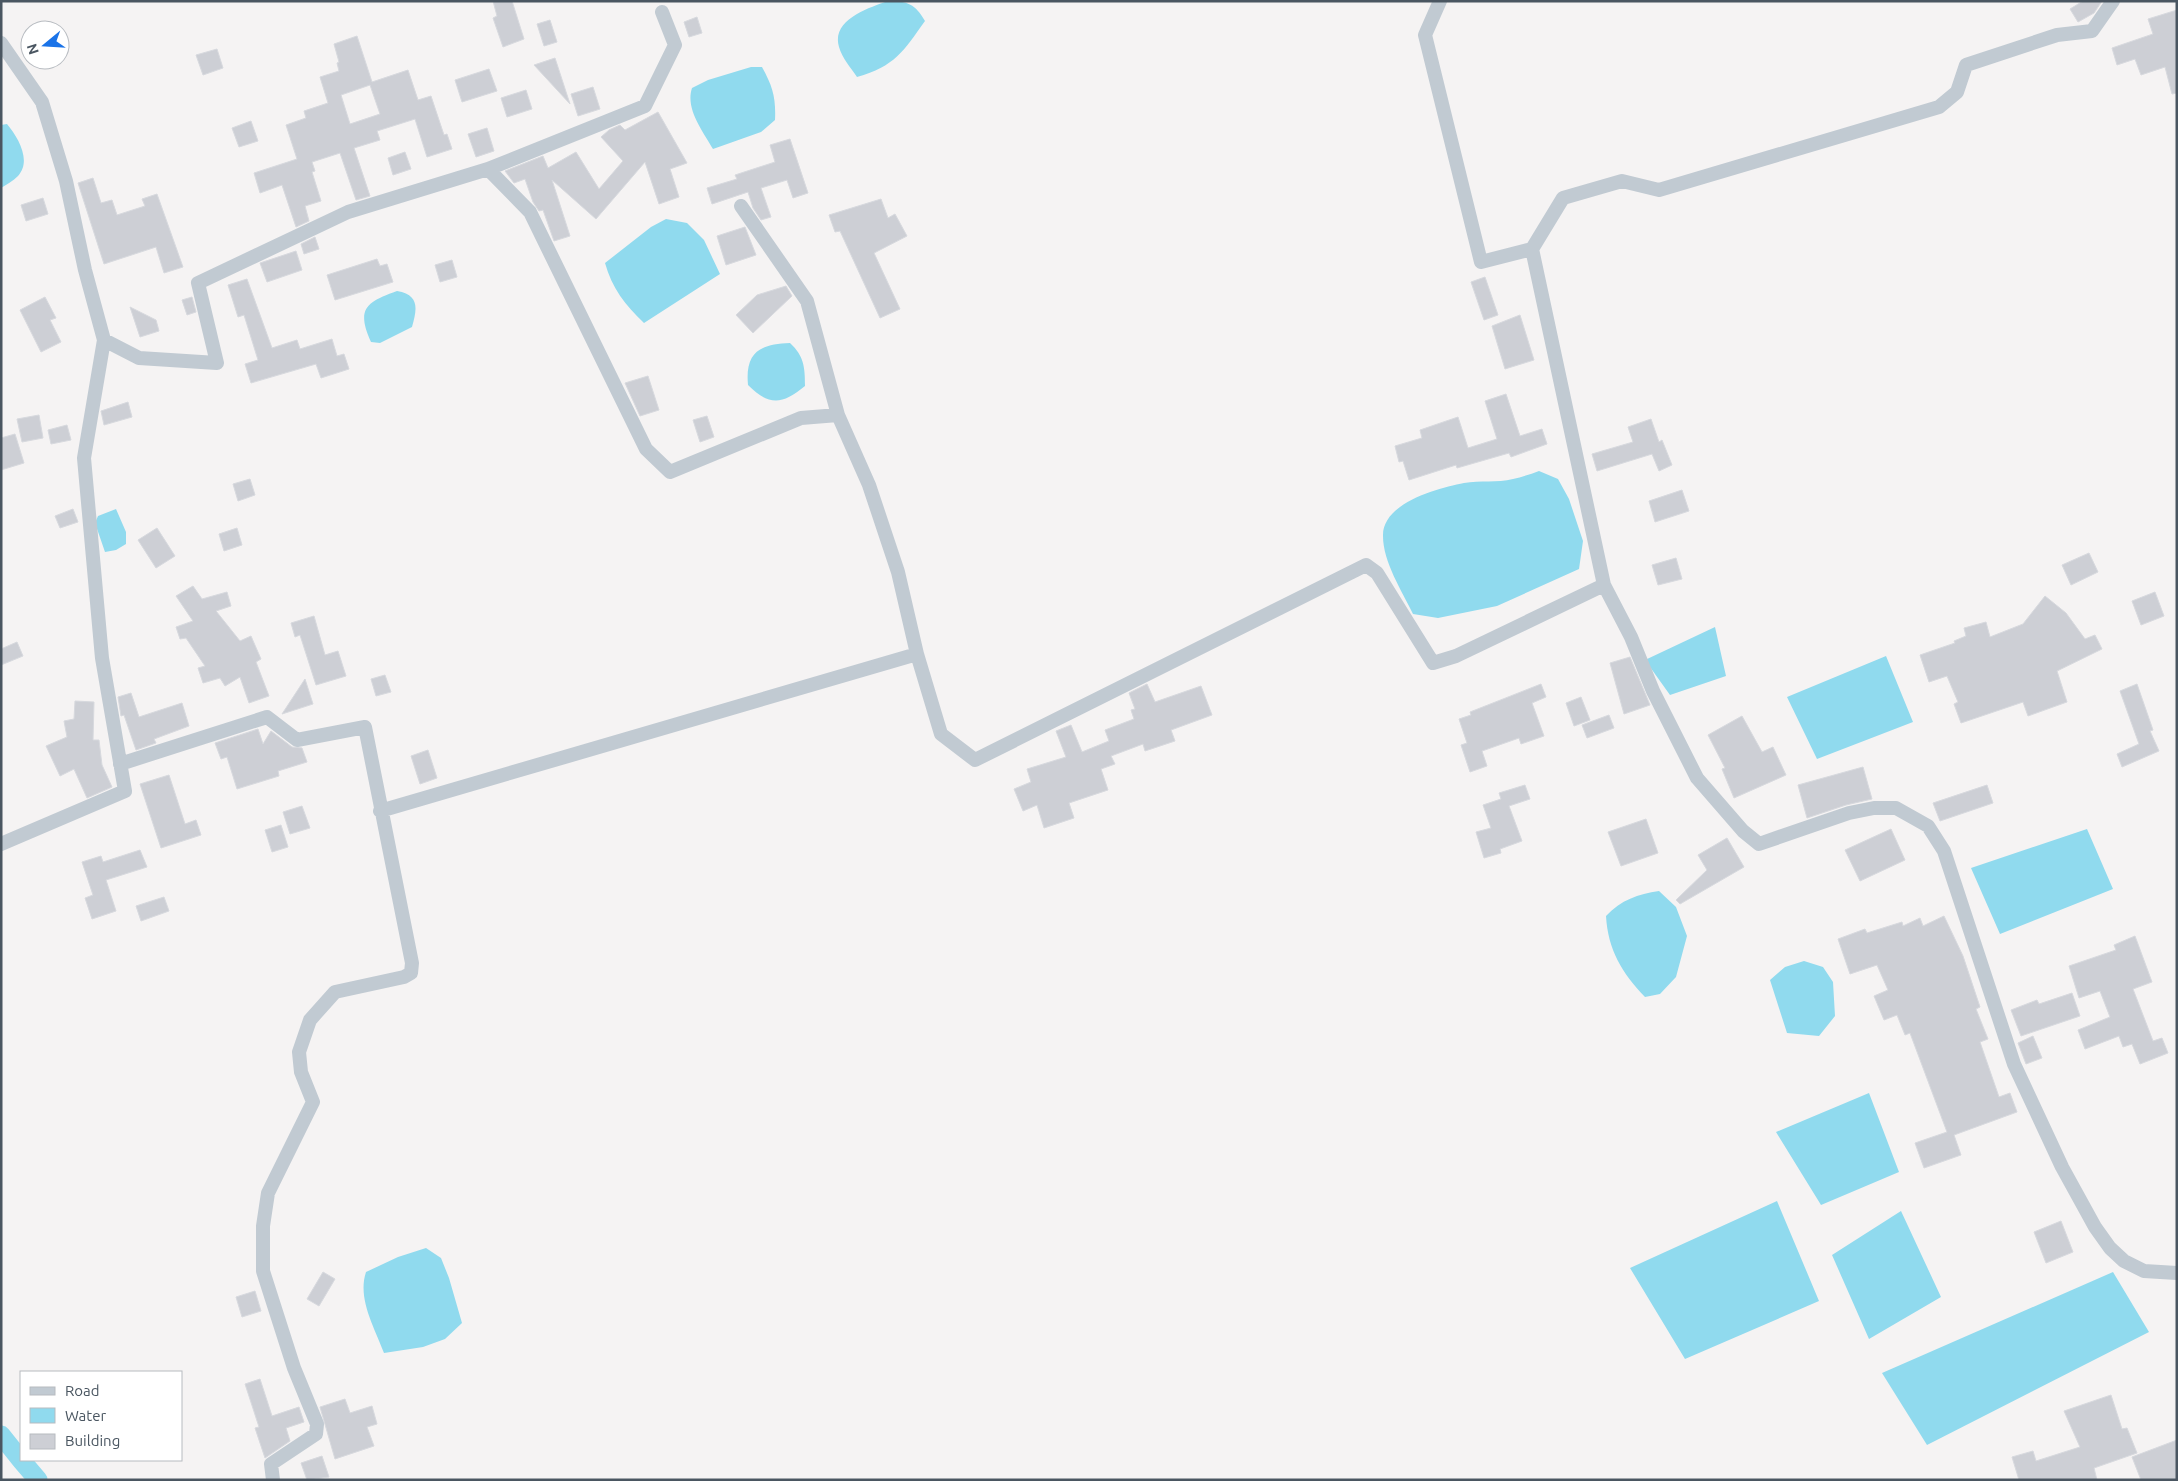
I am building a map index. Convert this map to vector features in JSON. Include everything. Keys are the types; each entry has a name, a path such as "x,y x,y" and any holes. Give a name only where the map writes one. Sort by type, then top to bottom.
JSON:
{"street":[{"path":"1440,1 1425,34 1481,262 1532,249"},
{"path":"2113,1 2092,31 2057,35 1966,65 1957,92 1940,107 1659,190 1622,181 1563,198 1532,249 1604,585 1631,637 1653,691 1697,778 1743,831 1759,844 1849,813 1874,808 1896,808 1928,826 1944,851 2014,1064 2062,1167 2095,1227 2110,1248 2124,1261 2144,1271 2177,1273"},
{"path":"104,340 139,358 217,363 198,283 348,212 488,169 645,106 675,45 662,12"},
{"path":"1,44 42,102 66,181 84,270 104,340 84,458 102,658 125,791 1,844"},
{"path":"488,169 530,212 646,449 670,472 801,418 838,415"},
{"path":"741,206 807,301 838,415 869,485 898,572 916,654 941,734 975,760 1366,565 1377,573 1433,663 1456,656 1604,585"},
{"path":"380,812 916,654"},
{"path":"120,764 267,716 298,740 365,727 380,812 412,963 411,972 404,977 335,992 310,1020 299,1052 301,1072 313,1102 268,1193 263,1226 263,1271 294,1368 317,1424 316,1434 271,1464 273,1480"}],"water":[{"path":"888,1 906,3 914,7 925,21 904,49 889,63 870,73 857,77 840,51 838,38 840,29 853,16"},
{"path":"751,67 762,67 769,81 775,105 775,120 761,132 713,149 693,112 690,96 692,88 708,80"},
{"path":"7,124 19,142 24,156 24,163 18,176 1,188 1,125"},
{"path":"666,219 687,223 704,240 720,274 644,323 620,296 611,280 605,263 651,227"},
{"path":"397,291 413,299 416,309 412,327 380,343 371,342 364,322 364,314 367,308 378,299"},
{"path":"790,343 803,362 805,386 782,400 769,400 748,385 749,365 756,352 762,348 770,345"},
{"path":"1539,471 1558,479 1569,499 1583,541 1579,569 1497,606 1438,618 1413,614 1386,556 1383,536 1385,524 1392,514 1413,499 1453,485 1507,480"},
{"path":"116,509 126,532 126,544 116,550 105,552 95,523 98,516"},
{"path":"1715,627 1726,676 1670,695 1645,660"},
{"path":"1886,656 1913,722 1817,759 1787,697"},
{"path":"2087,829 2113,889 2000,934 1971,868"},
{"path":"1659,891 1676,907 1687,936 1676,977 1660,994 1645,997 1629,979 1613,950 1606,916 1630,899"},
{"path":"1804,961 1823,967 1833,982 1835,1016 1819,1036 1787,1033 1770,980 1785,967"},
{"path":"1869,1093 1899,1172 1821,1205 1776,1132"},
{"path":"1777,1201 1819,1301 1685,1359 1630,1268"},
{"path":"1901,1211 1941,1297 1869,1339 1832,1255"},
{"path":"426,1248 441,1258 462,1323 445,1339 423,1347 384,1353 365,1303 364,1282 366,1272 398,1257"},
{"path":"2113,1272 2149,1332 1927,1445 1882,1373"}],"building":[{"path":"493,1 512,1 524,39 503,47 493,18 497,16"},
{"path":"2083,1 2102,1 2094,13 2078,22 2070,9"},
{"path":"2177,10 2177,93 2172,94 2165,67 2141,75 2135,59 2117,65 2112,48 2153,34 2148,19"},
{"path":"697,17 702,33 689,37 684,22"},
{"path":"550,20 557,42 544,46 537,24"},
{"path":"357,36 372,82 408,70 418,100 431,96 444,135 447,134 452,149 427,157 415,119 377,131 380,140 354,148 370,196 356,200 340,153 312,162 315,171 312,172 321,201 305,206 309,221 296,227 282,185 260,193 254,173 297,159 286,125 306,118 304,111 328,103 320,77 339,71 337,63 339,62 334,44","holes":["370,85 380,114 350,124 341,95"]},
{"path":"217,49 223,68 203,75 196,55"},
{"path":"555,58 570,104 534,65"},
{"path":"489,69 497,91 462,102 455,80"},
{"path":"593,87 600,109 578,116 571,94"},
{"path":"526,90 532,109 507,117 501,98"},
{"path":"658,112 687,163 670,169 679,197 659,204 645,162 596,219 552,180 570,236 554,241 543,210 539,211 533,202 525,179 514,183 505,171 543,156 548,168 576,152 599,189 623,161 601,137 609,130 620,125 625,130"},
{"path":"251,121 258,141 239,147 232,128"},
{"path":"487,128 494,151 476,157 468,134"},
{"path":"790,139 808,193 793,198 787,180 761,188 771,217 761,220 753,208 748,192 712,204 707,188 737,179 735,175 775,162 770,145"},
{"path":"405,152 411,169 393,175 388,158"},
{"path":"93,178 101,203 112,200 117,215 145,206 142,199 157,194 183,267 164,273 156,247 104,264 78,183"},
{"path":"43,198 48,214 26,221 21,205"},
{"path":"881,199 888,218 895,214 907,236 874,253 900,309 880,318 840,231 835,232 829,215"},
{"path":"745,227 756,255 726,265 717,236"},
{"path":"315,237 319,249 304,254 301,244"},
{"path":"296,251 302,270 267,282 260,263"},
{"path":"377,259 380,266 387,264 393,282 335,300 327,275"},
{"path":"452,260 457,277 440,282 435,265"},
{"path":"1485,277 1498,315 1484,320 1471,282"},
{"path":"247,279 272,348 297,340 300,349 332,339 337,356 344,354 349,369 321,378 316,364 251,383 245,364 258,360 244,315 238,317 228,285"},
{"path":"786,286 792,296 753,333 736,315 757,295"},
{"path":"45,297 56,318 50,320 61,342 41,352 20,310"},
{"path":"192,297 196,312 187,315 182,300"},
{"path":"130,307 156,320 159,331 140,337"},
{"path":"1520,315 1534,360 1505,369 1492,326"},
{"path":"648,376 659,410 640,416 625,383"},
{"path":"1506,394 1520,436 1542,429 1547,444 1511,457 1509,453 1457,468 1456,465 1409,480 1403,461 1399,462 1395,446 1422,438 1420,430 1458,417 1468,448 1497,439 1485,401"},
{"path":"128,402 132,417 104,425 101,411"},
{"path":"39,415 43,438 22,442 17,419"},
{"path":"707,416 714,437 700,442 693,420"},
{"path":"1651,419 1659,442 1662,440 1672,465 1659,471 1652,454 1597,471 1592,454 1633,442 1628,427"},
{"path":"67,425 71,440 51,444 48,430"},
{"path":"15,434 24,463 1,470 1,438"},
{"path":"250,479 255,495 238,501 233,484"},
{"path":"1682,490 1689,511 1655,522 1649,501"},
{"path":"73,509 78,522 60,528 55,516"},
{"path":"157,528 175,556 156,568 138,540"},
{"path":"237,528 242,545 224,551 219,534"},
{"path":"2089,553 2098,572 2071,585 2062,565"},
{"path":"1676,558 1682,579 1658,585 1652,565"},
{"path":"193,586 202,599 227,592 231,606 216,611 240,641 251,636 261,659 256,662 269,696 249,703 240,677 225,686 220,678 203,683 198,668 205,666 186,638 180,639 176,627 193,621 176,596"},
{"path":"2155,592 2164,616 2141,625 2132,601"},
{"path":"2045,596 2066,613 2085,639 2095,635 2102,649 2057,671 2067,702 2028,716 2023,702 1961,723 1954,704 1958,702 1947,676 1929,682 1920,655 1955,643 1954,641 1966,636 1964,628 1986,622 1990,637 2023,624"},
{"path":"314,616 325,655 338,651 346,676 316,685 300,635 295,637 291,623"},
{"path":"17,642 23,656 1,665 1,649"},
{"path":"1630,657 1650,705 1624,714 1610,663"},
{"path":"385,675 391,692 376,696 371,679"},
{"path":"305,679 313,704 282,714"},
{"path":"1147,684 1155,702 1201,686 1212,715 1171,730 1175,741 1145,751 1143,744 1111,756 1115,764 1101,769 1108,790 1069,803 1074,818 1044,828 1037,805 1023,811 1014,789 1031,782 1027,769 1066,757 1056,731 1071,725 1082,752 1109,741 1105,730 1134,719 1131,710 1135,709 1129,693"},
{"path":"1541,684 1546,697 1532,703 1544,736 1521,744 1519,738 1482,751 1487,766 1470,772 1461,745 1467,743 1459,719 1471,715 1470,712"},
{"path":"2137,684 2153,730 2150,731 2159,751 2122,767 2117,754 2139,744 2120,691"},
{"path":"131,693 139,717 182,703 189,726 154,739 156,743 136,750 124,715 121,716 118,697"},
{"path":"1581,697 1590,720 1574,726 1566,703"},
{"path":"75,701 94,702 93,740 99,740 102,765 112,787 87,798 74,769 60,776 46,746 67,737 64,721 74,719"},
{"path":"1609,715 1614,728 1587,738 1582,725"},
{"path":"1742,716 1762,752 1773,747 1786,775 1734,798 1722,769 1725,768 1708,735"},
{"path":"258,729 263,744 271,731 292,747 302,748 307,762 278,771 279,776 237,789 227,757 221,759 215,743"},
{"path":"428,750 437,778 420,784 411,756"},
{"path":"1863,767 1872,799 1846,805 1807,818 1798,785"},
{"path":"169,775 185,824 196,820 201,835 161,848 140,784"},
{"path":"1525,785 1530,799 1509,806 1522,841 1500,849 1501,853 1484,858 1476,832 1491,828 1483,805 1501,799 1499,793"},
{"path":"1987,785 1993,803 1940,821 1933,803"},
{"path":"302,806 310,828 290,834 283,812"},
{"path":"1646,819 1658,853 1621,866 1608,832"},
{"path":"281,825 288,847 272,852 265,830"},
{"path":"1891,829 1905,860 1860,881 1845,850"},
{"path":"1727,838 1744,867 1680,904 1676,900 1707,870 1698,855"},
{"path":"140,850 147,867 106,880 116,911 92,919 85,898 93,895 82,862 101,856 103,862"},
{"path":"164,897 169,911 141,921 136,906"},
{"path":"1944,916 1963,956 1980,1007 1976,1009 1988,1039 1980,1042 1999,1097 2010,1093 2017,1112 1954,1135 1961,1155 1924,1168 1915,1143 1947,1132 1910,1033 1905,1035 1897,1015 1884,1020 1874,996 1888,990 1877,965 1850,974 1838,939 1865,929 1867,933 1902,922 1903,926 1920,918 1923,926"},
{"path":"2135,936 2152,982 2133,989 2153,1041 2162,1038 2168,1053 2140,1064 2132,1044 2123,1047 2119,1036 2085,1049 2078,1030 2110,1017 2100,991 2079,998 2069,966 2116,950 2114,945"},
{"path":"2072,993 2080,1016 2021,1036 2011,1010 2037,1000 2039,1004"},
{"path":"2033,1036 2042,1058 2026,1064 2018,1043"},
{"path":"2061,1221 2073,1252 2046,1263 2034,1232"},
{"path":"323,1272 335,1279 319,1306 307,1299"},
{"path":"255,1291 261,1311 242,1317 236,1297"},
{"path":"260,1379 272,1416 299,1407 304,1422 286,1428 290,1441 265,1458 255,1428 259,1427 245,1384"},
{"path":"2111,1395 2122,1429 2127,1428 2137,1453 2094,1468 2097,1480 2019,1480 2012,1457 2033,1451 2036,1461 2080,1447 2064,1411"},
{"path":"345,1399 350,1413 372,1406 377,1424 367,1427 374,1446 335,1459 320,1407"},
{"path":"2177,1440 2177,1480 2141,1480 2132,1457"},
{"path":"322,1456 329,1477 307,1480 301,1463"}],"waterway":[{"path":"1,1435 20,1459"},
{"path":"22,1461 38,1480"}]}
